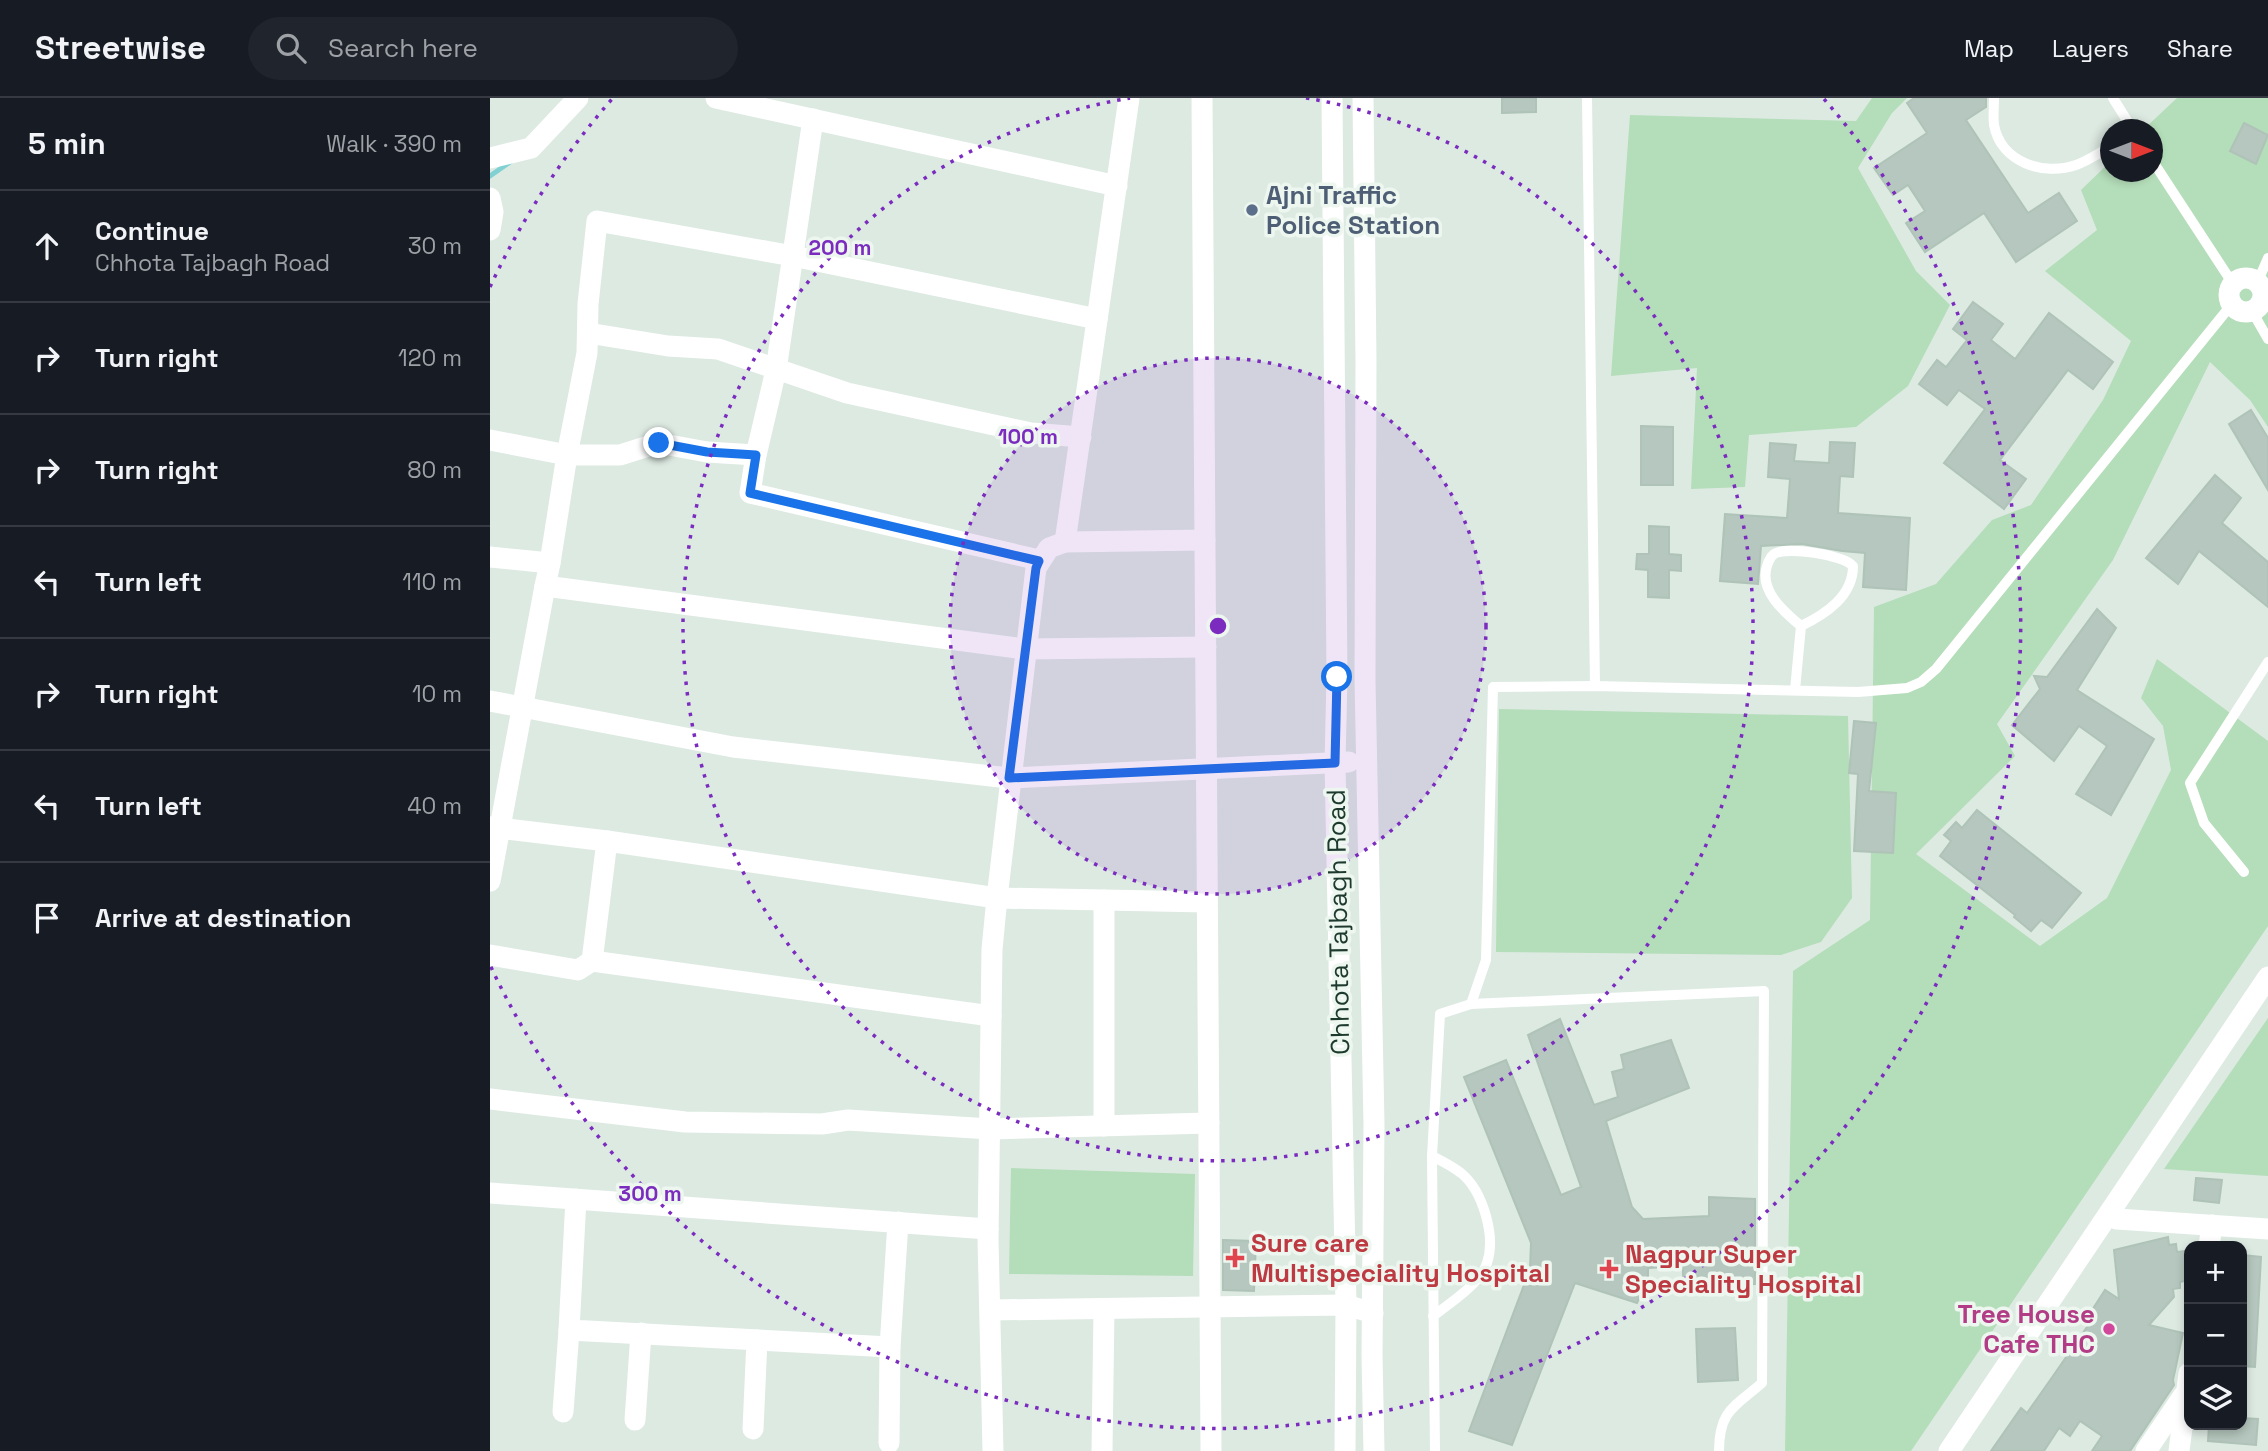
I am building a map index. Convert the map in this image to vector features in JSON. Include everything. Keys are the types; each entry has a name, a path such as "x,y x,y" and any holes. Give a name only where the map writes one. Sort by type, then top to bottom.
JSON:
{"street":[{"path":"499,156 531,148 578,98"},
{"path":"716,98 1117,186"},
{"path":"1065,542 1129,98"},
{"path":"1202,98 1211,1451"},
{"name":"Chhota Tajbagh Road","path":"1332,98 1337,664 1335,763 1346,1305 1345,1451"},
{"path":"1363,98 1366,762 1374,1124 1374,1451"},
{"path":"813,119 776,370 750,493 1039,561"},
{"path":"490,198 493,212 490,230"},
{"path":"490,881 495,827 523,706 585,363 597,221 793,256 1097,319"},
{"path":"2239,299 2242,279 2257,283"},
{"path":"588,333 668,346 718,349 848,393 1031,433 1081,437"},
{"path":"490,440 567,455 620,455 659,443 707,452 756,455"},
{"path":"993,1451 988,1229 992,949 1009,778 1036,568 1049,548 1065,542 1205,540"},
{"path":"490,556 550,563"},
{"path":"545,586 1025,649 1206,647"},
{"path":"490,701 733,747 1009,778 1366,762"},
{"path":"495,827 997,898 1207,902"},
{"path":"592,961 607,841"},
{"path":"1104,900 1104,1126"},
{"path":"490,955 579,970 592,961 991,1016"},
{"path":"1949,1451 2268,977"},
{"path":"1964,1451 2117,1219 2268,1001"},
{"path":"490,1099 685,1122 822,1124 848,1120 990,1129 1209,1123"},
{"path":"490,1193 988,1229"},
{"path":"563,1412 576,1199"},
{"path":"2117,1219 2268,1228"},
{"path":"889,1443 890,1347 898,1222"},
{"path":"2210,1241 2212,1225"},
{"path":"990,1310 1346,1305 1373,1313"},
{"path":"1102,1451 1104,1309"},
{"path":"569,1330 890,1347"},
{"path":"635,1420 641,1334"},
{"path":"753,1429 757,1340"},
{"path":"2146,1451 2184,1389"},
{"path":"2179,1451 2184,1413"}],"lane":[{"path":"1587,98 1595,686"},
{"path":"1994,98 1994,126 2002,144 2012,157 2024,164 2059,169 2078,164 2100,153"},
{"path":"2113,98 2126,119"},
{"path":"2163,178 2239,299 2268,339"},
{"path":"2257,283 2268,258"},
{"path":"1471,1003 1486,960 1493,687 1595,686 1858,692 1907,688 1921,682 1936,669 2239,299"},
{"path":"1778,552 1804,552 1840,557 1849,562 1853,566 1853,578 1849,589 1840,600 1801,626 1770,593 1766,582 1766,569 1771,556 1778,552"},
{"path":"1795,690 1801,626"},
{"path":"2244,872 2204,823 2190,783 2268,662"},
{"path":"1435,1451 1433,1156 1440,1014 1471,1003 1764,991 1762,1383 1725,1415 1719,1433 1719,1451"},
{"path":"1433,1156 1462,1174 1478,1196 1491,1237 1487,1265 1464,1294 1433,1316"}],"green space":[{"path":"1872,98 1907,98 1892,113 1858,168 1916,271 1950,305 1908,386 1856,427 1749,435 1745,487 1691,489 1697,368 1611,376 1630,115 1856,121"},
{"path":"2177,98 2268,98 2268,427 2250,400 2210,362 2113,560 1997,724 2015,756 1916,854 2040,946 2107,898 2171,770 2163,726 2141,698 2157,659 2268,741 2268,926 1911,1451 1785,1451 1793,971 1870,920 1874,607 1936,584 1992,520 2031,505 2103,400 2131,341 2045,271 2097,230 2081,190 2100,172 2100,182 2163,182 2163,119 2155,119"},
{"path":"1499,709 1848,716 1852,898 1821,942 1781,955 1496,952"},
{"path":"2268,1018 2268,1176 2164,1169"},
{"path":"1011,1168 1195,1174 1193,1276 1009,1274"}],"building":[{"path":"1502,98 1536,98 1536,112 1502,113"},
{"path":"1914,98 1986,98 1986,107 1966,120 2028,213 2059,193 2077,221 2016,262 1984,213 1925,252 1906,223 1925,211 1908,185 1893,195 1874,168 1927,133 1907,103"},
{"path":"2244,123 2268,135 2256,164 2230,151"},
{"path":"1973,302 2003,324 1991,340 2015,359 2049,313 2113,362 2093,389 2068,370 2000,460 2026,479 2004,509 1944,463 1985,409 1959,390 1947,405 1919,384 1937,360 1946,367 1967,340 1953,329"},
{"path":"2251,410 2268,438 2268,490 2229,424"},
{"path":"1641,426 1673,427 1673,485 1641,485"},
{"path":"1830,442 1855,443 1853,477 1840,476 1838,513 1910,518 1906,590 1863,587 1865,553 1802,544 1761,546 1758,584 1720,581 1725,514 1787,518 1790,479 1768,477 1770,443 1796,445 1794,461 1829,463"},
{"path":"2215,475 2241,498 2222,523 2268,562 2268,607 2199,551 2178,584 2146,558"},
{"path":"1649,526 1669,527 1669,554 1681,555 1681,571 1669,570 1669,598 1648,597 1648,570 1636,569 1637,554 1649,554"},
{"path":"2097,609 2116,628 2077,690 2154,739 2111,815 2076,794 2107,746 2079,726 2054,761 2012,725 2040,689 2034,676 2047,677"},
{"path":"1854,721 1876,723 1869,791 1896,793 1893,853 1854,851 1858,774 1849,773"},
{"path":"1977,810 2081,893 2052,928 2041,920 2031,931 2014,917 2015,915 1940,856 1951,841 1944,835 1956,822 1962,828"},
{"path":"1560,1019 1594,1105 1618,1097 1612,1072 1624,1069 1621,1055 1671,1040 1689,1088 1606,1121 1632,1207 1643,1219 1709,1216 1709,1197 1755,1199 1755,1284 1683,1287 1683,1266 1648,1268 1648,1279 1637,1303 1575,1283 1512,1445 1469,1431 1530,1269 1531,1243 1464,1077 1506,1060 1561,1195 1581,1187 1528,1035"},
{"path":"2196,1178 2222,1180 2219,1203 2194,1200"},
{"path":"2168,1237 2169,1245 2176,1244 2177,1252 2184,1251 2184,1281 2180,1282 2180,1288 2173,1289 2174,1297 2149,1325 2183,1333 2174,1385 2130,1451 2092,1451 2102,1436 2080,1421 2070,1436 2059,1428 2044,1451 1991,1451 2021,1408 2027,1413 2089,1324 2085,1321 2105,1290 2119,1299 2114,1250"},
{"path":"1223,1240 1256,1241 1254,1291 1223,1290"},
{"path":"2247,1256 2261,1257 2255,1367 2247,1366"},
{"path":"1735,1328 1738,1380 1698,1382 1696,1329"},
{"path":"2247,1418 2258,1419 2256,1445 2208,1441 2209,1430 2247,1430"}],"waterway":[{"path":"490,176 510,162"}],"place":[{"name":"Ajni Traffic Police Station","path":"1252,210"},
{"name":"Sure care Multispeciality Hospital","path":"1235,1258"},
{"name":"Nagpur Super Speciality Hospital","path":"1609,1269"},
{"name":"Tree House Cafe THC","path":"2109,1329"}],"route":[{"path":"659,443 707,452 756,455 750,493 1039,561 1009,778 1335,763 1337,677"}]}
